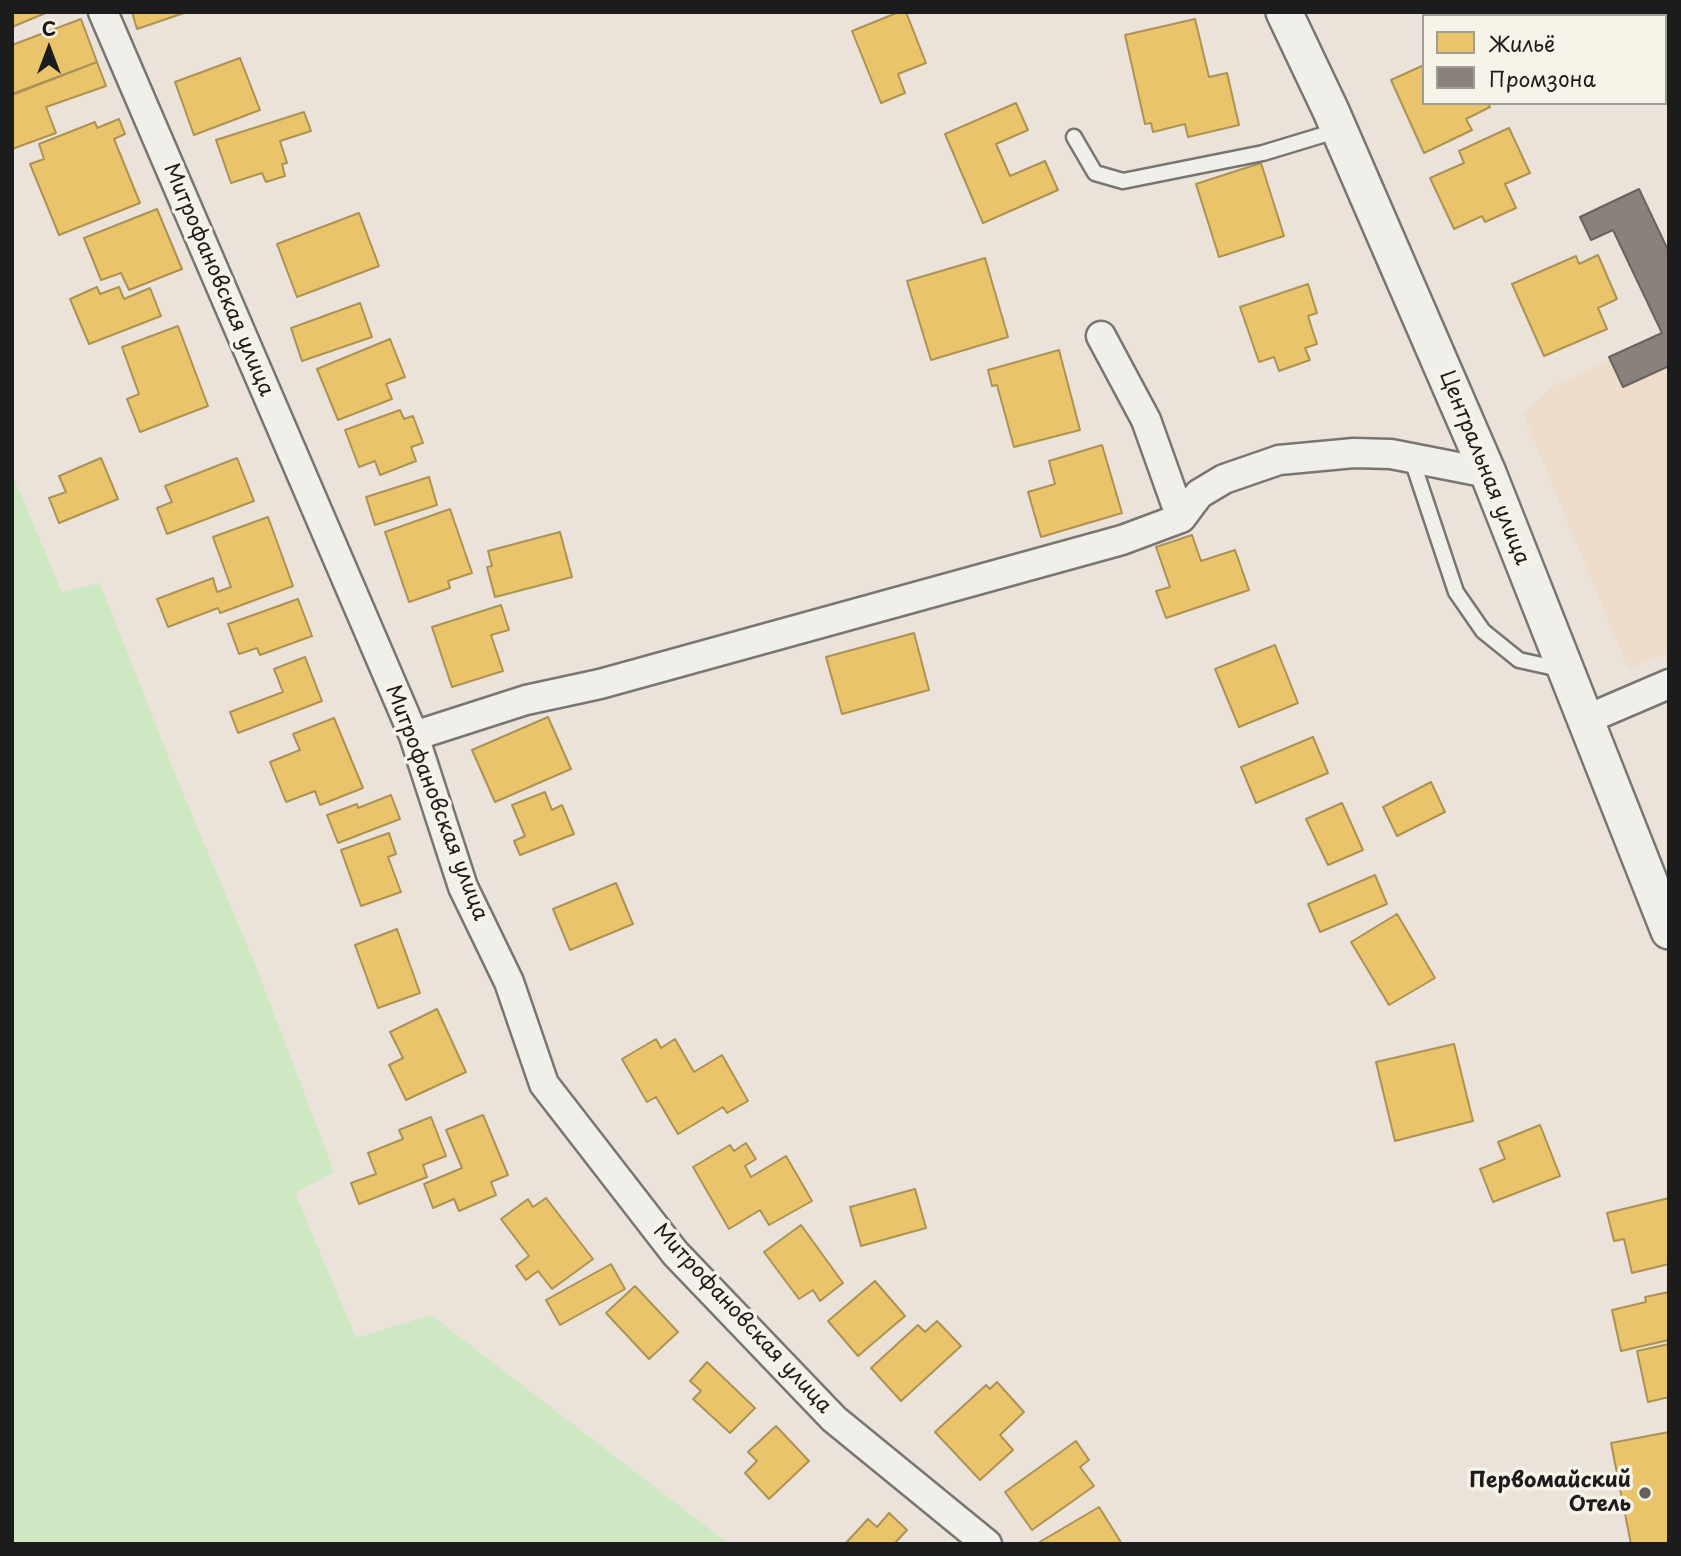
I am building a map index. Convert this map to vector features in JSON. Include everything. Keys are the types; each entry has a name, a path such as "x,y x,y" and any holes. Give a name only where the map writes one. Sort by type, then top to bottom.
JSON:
{"street":[{"name":"Митрофановская улица","path":"103,12 414,736 463,887 509,982 544,1084 675,1253 834,1419 987,1544"},
{"name":"Центральная улица","path":"1284,12 1339,130 1488,473 1669,931"},
{"path":"1101,336 1146,420 1181,519"},
{"path":"414,736 526,700 600,684 1122,540 1181,519 1199,494 1224,479 1279,460 1354,453 1391,454 1488,473"},
{"path":"1585,720 1669,684"}],"lane":[{"path":"1074,137 1095,173 1123,181 1262,153 1339,130"},
{"path":"1411,457 1456,592 1483,631 1519,660 1565,671"}],"shaded area":[{"path":"1669,329 1669,653 1628,668 1523,414 1552,387"}],"green space":[{"path":"12,474 62,592 100,583 177,779 257,969 334,1172 295,1193 356,1338 431,1315 729,1544 12,1544"}],"building: Жильё":[{"path":"12,12 48,12 12,27"},
{"path":"132,12 187,12 137,29"},
{"path":"899,12 906,12 926,63 898,74 905,93 881,103 852,31"},
{"path":"1500,12 1578,14 1501,14"},
{"path":"81,19 97,62 12,95 12,45"},
{"path":"1195,19 1209,77 1227,73 1239,125 1188,137 1185,124 1153,132 1151,123 1145,124 1125,35"},
{"path":"240,58 260,110 194,135 175,82"},
{"path":"97,62 106,86 46,107 56,133 12,149 12,94"},
{"path":"1422,66 1422,105 1490,107 1466,119 1472,130 1424,153 1391,80"},
{"path":"1016,103 1028,130 996,144 1010,176 1045,161 1058,190 983,223 945,134"},
{"path":"304,112 311,131 280,141 287,163 282,164 285,176 266,182 262,173 231,183 216,140"},
{"path":"119,119 125,134 114,139 140,203 59,235 30,164 44,159 39,144 95,122 97,128"},
{"path":"1509,128 1530,173 1505,184 1516,208 1485,222 1482,216 1454,229 1430,178 1464,163 1459,151"},
{"path":"1261,163 1284,236 1219,257 1196,184"},
{"path":"157,209 182,269 129,290 121,273 101,280 84,238"},
{"path":"359,213 379,266 297,297 277,244"},
{"path":"1598,255 1617,299 1598,308 1607,329 1544,356 1512,284 1576,256 1579,264"},
{"path":"985,258 1008,337 931,360 907,281"},
{"path":"1308,284 1317,313 1308,316 1317,344 1305,348 1310,360 1279,371 1274,357 1259,362 1240,307"},
{"path":"97,287 100,294 119,287 124,299 150,288 161,316 89,344 70,299"},
{"path":"360,303 372,337 302,361 291,328"},
{"path":"178,326 208,406 140,432 127,399 139,394 122,347"},
{"path":"390,339 405,377 386,384 392,399 338,420 317,369"},
{"path":"1059,350 1080,430 1014,447 997,385 992,386 988,370"},
{"path":"400,410 404,419 413,416 423,443 411,447 416,461 380,475 375,461 359,467 345,430"},
{"path":"1102,445 1122,513 1041,537 1028,492 1055,484 1049,461"},
{"path":"101,458 118,499 59,523 49,498 66,492 59,476"},
{"path":"237,458 254,501 167,534 157,508 172,502 165,486"},
{"path":"429,477 437,505 375,525 366,497"},
{"path":"450,509 472,573 448,581 450,588 409,602 385,532"},
{"path":"268,517 293,586 220,613 218,608 168,627 157,599 213,578 217,592 231,587 213,537"},
{"path":"560,532 572,577 495,597 487,567 492,566 488,551"},
{"path":"1192,535 1201,561 1235,550 1249,590 1166,618 1156,591 1170,587 1156,547"},
{"path":"298,599 312,636 260,655 257,648 239,654 228,624"},
{"path":"501,605 509,630 491,635 503,671 452,687 432,627"},
{"path":"914,633 929,690 842,714 826,657"},
{"path":"1275,645 1298,703 1239,727 1215,669"},
{"path":"305,657 322,701 238,733 230,712 283,692 274,669"},
{"path":"548,717 571,769 495,802 472,750"},
{"path":"334,718 363,788 320,805 315,791 286,802 270,762 300,750 293,734"},
{"path":"1313,737 1328,773 1256,803 1241,767"},
{"path":"1431,782 1445,812 1397,836 1383,807"},
{"path":"545,792 552,810 562,805 574,834 520,855 514,841 525,836 512,805"},
{"path":"391,795 400,819 338,843 327,815 357,804 358,808"},
{"path":"1342,803 1363,850 1328,865 1306,819"},
{"path":"389,833 396,854 388,857 401,892 361,906 341,850"},
{"path":"1375,875 1387,904 1320,932 1308,904"},
{"path":"616,883 633,924 570,950 553,909"},
{"path":"1397,914 1435,978 1389,1005 1351,942"},
{"path":"397,929 420,993 378,1008 355,945"},
{"path":"437,1009 466,1072 406,1100 389,1065 403,1058 390,1032"},
{"path":"656,1039 661,1048 675,1039 694,1072 722,1055 748,1101 727,1113 723,1107 678,1134 656,1097 647,1102 622,1059"},
{"path":"1454,1044 1473,1121 1395,1141 1376,1062"},
{"path":"483,1115 508,1175 491,1182 496,1195 459,1211 454,1199 433,1208 424,1184 462,1168 446,1130"},
{"path":"431,1117 446,1156 423,1165 427,1177 359,1204 351,1183 376,1174 368,1153 403,1139 399,1130"},
{"path":"1540,1125 1560,1176 1493,1202 1480,1169 1505,1159 1498,1142"},
{"path":"746,1143 756,1159 745,1166 751,1177 786,1156 812,1201 769,1225 760,1210 729,1229 693,1167 730,1145 734,1151"},
{"path":"915,1189 926,1228 861,1246 850,1207"},
{"path":"546,1198 593,1259 552,1289 538,1271 526,1280 516,1266 529,1256 501,1219 528,1199 533,1207"},
{"path":"1669,1198 1669,1264 1632,1273 1624,1239 1614,1241 1607,1213"},
{"path":"801,1225 843,1283 820,1301 813,1290 799,1299 764,1252"},
{"path":"611,1264 625,1289 560,1325 546,1300"},
{"path":"875,1281 905,1316 858,1356 828,1321"},
{"path":"635,1286 678,1332 649,1359 606,1313"},
{"path":"1669,1292 1669,1340 1621,1351 1612,1310 1646,1302 1645,1297"},
{"path":"937,1321 961,1346 901,1401 871,1368 918,1325 925,1332"},
{"path":"1669,1344 1669,1397 1648,1402 1637,1351"},
{"path":"707,1362 755,1408 730,1433 693,1399 701,1391 690,1381"},
{"path":"997,1382 1024,1412 1000,1435 1013,1450 980,1480 935,1432 986,1385 990,1389"},
{"path":"776,1426 809,1461 769,1499 745,1473 757,1461 748,1452"},
{"name":"Первомайский Отель","path":"1669,1432 1669,1544 1631,1544 1611,1443"},
{"path":"1076,1441 1089,1460 1080,1467 1094,1486 1032,1530 1005,1492"},
{"path":"1099,1507 1122,1544 1038,1543"},
{"path":"889,1513 907,1530 894,1544 845,1544 868,1519 877,1527"}],"building: Промзона":[{"path":"1639,189 1669,252 1669,366 1623,387 1609,357 1662,333 1613,230 1591,240 1580,217"}],"place":[{"name":"Первомайский Отель","path":"1645,1493"}]}
